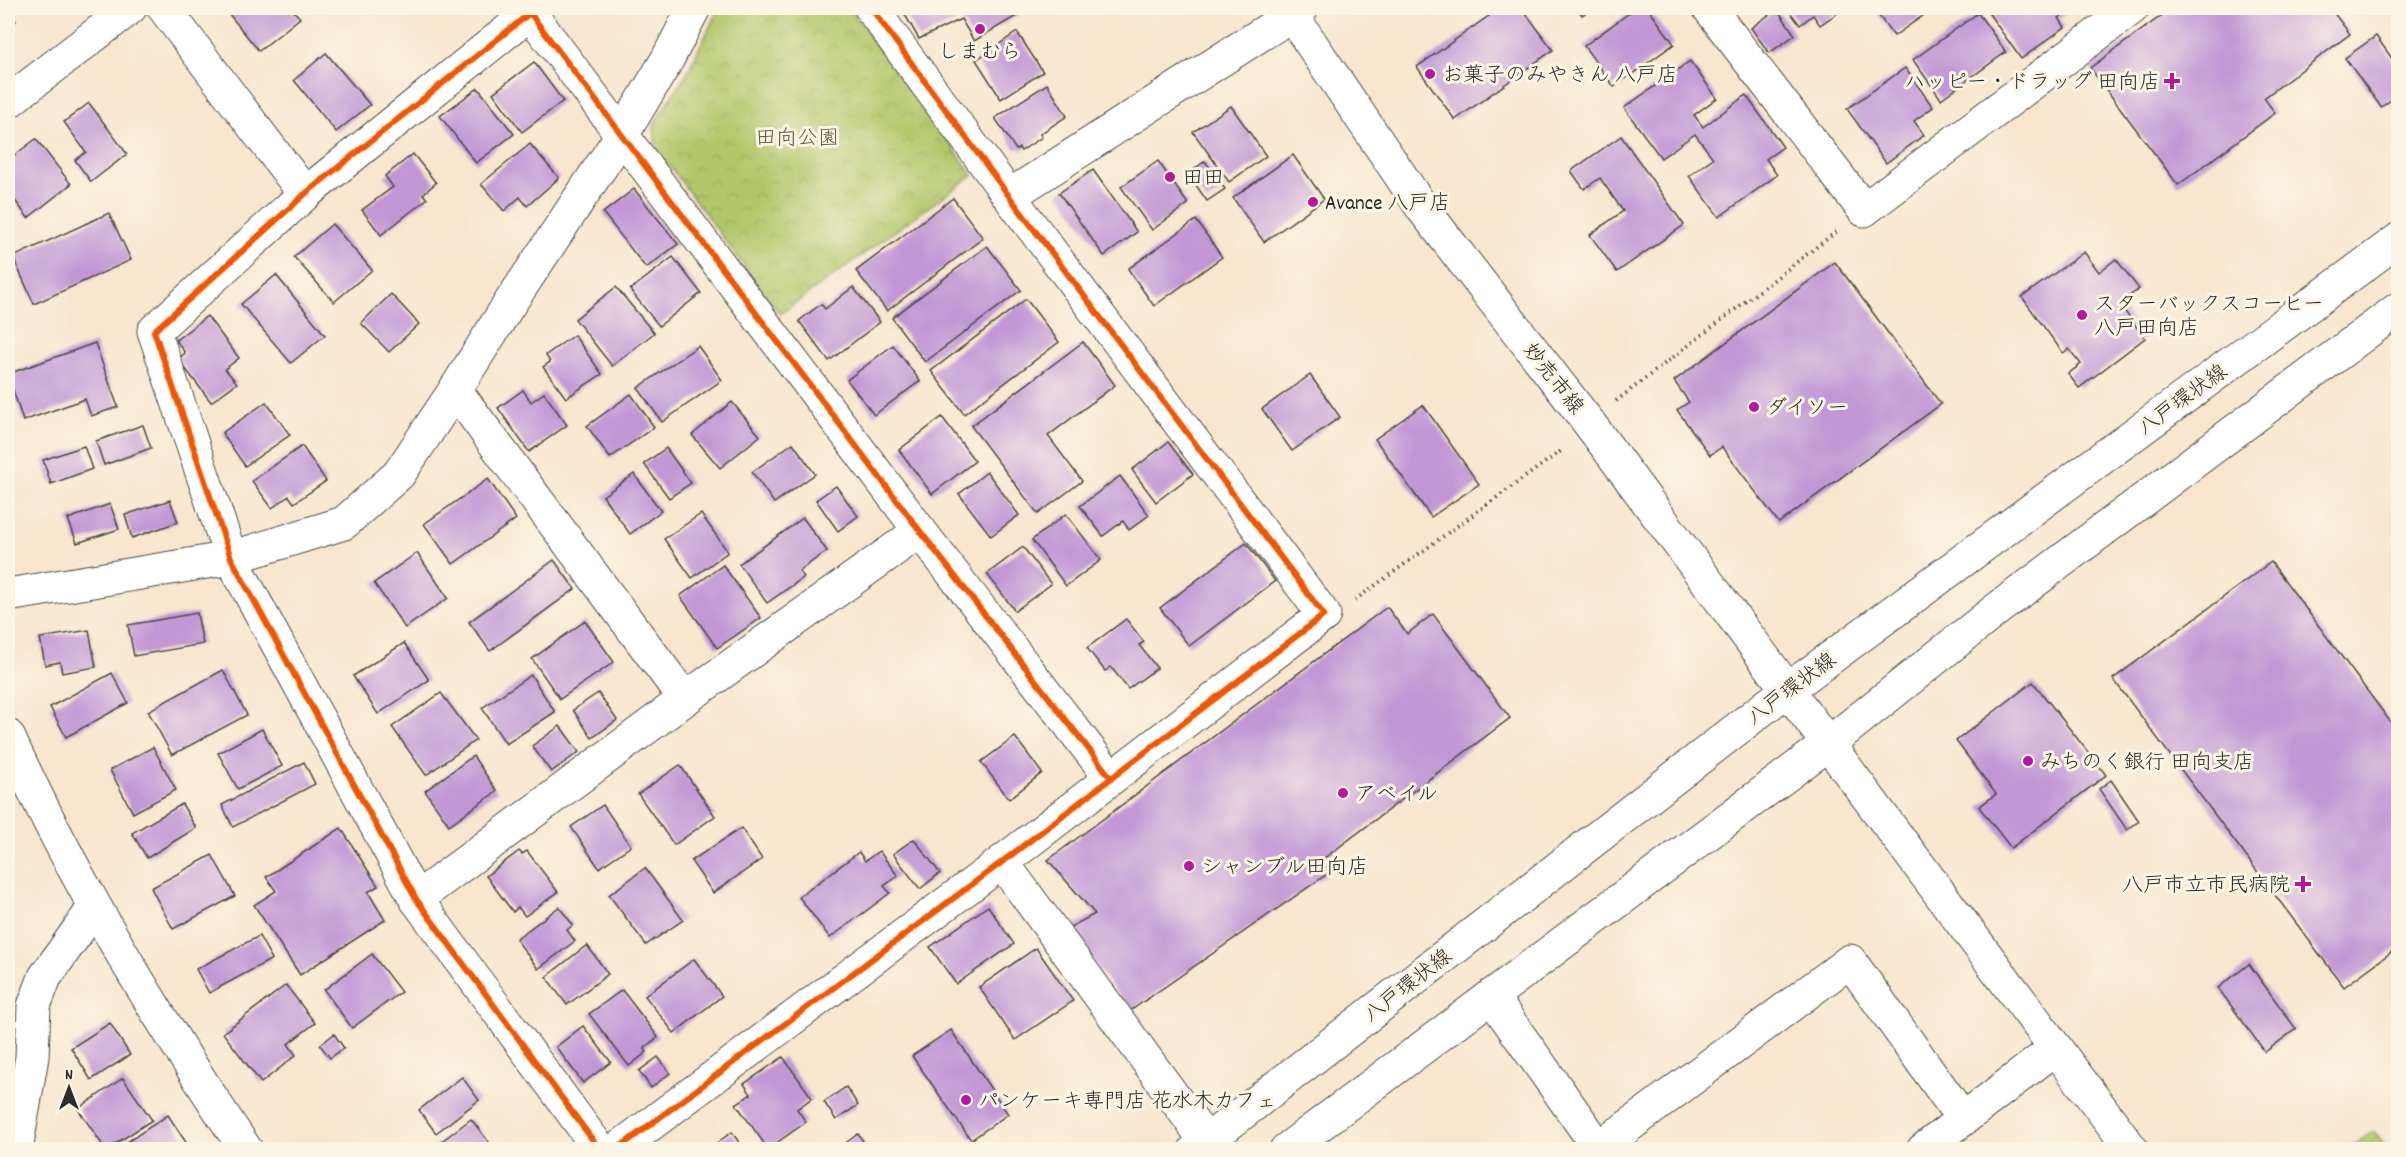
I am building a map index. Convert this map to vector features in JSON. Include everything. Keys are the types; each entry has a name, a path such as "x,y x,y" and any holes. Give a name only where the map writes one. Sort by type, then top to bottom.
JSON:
{"street":[{"path":"8,102 130,8"},
{"path":"165,8 305,194"},
{"path":"8,595 231,558 344,523 399,474 622,135 667,60 694,8"},
{"path":"616,1149 1002,862 1324,615 871,8"},
{"path":"1709,8 1864,210 2121,10"},
{"path":"1010,196 1293,10"},
{"name":"妙売市線","path":"1293,10 1423,209 1589,423 2132,1149"},
{"path":"600,1149 416,899 231,558 154,332 305,194 530,13 920,531 1111,778"},
{"name":"八戸環状線","path":"1201,1145 1787,690 2398,240"},
{"path":"1286,1149 1828,744 1996,610 2398,309"},
{"path":"455,390 685,699"},
{"path":"416,899 685,699 920,531"},
{"path":"8,736 94,908 179,1050 246,1149"},
{"path":"1002,862 1201,1145"},
{"path":"16,1149 20,1056 34,1005 45,977 94,908"},
{"path":"1491,996 1598,1149 1850,961 1963,1119"},
{"path":"1923,1149 2056,1048"}],"path":[{"path":"1616,402 1864,210"},
{"path":"1324,615 1344,609 1561,451"}],"green space":[{"name":"田向公園","path":"719,8 849,8 973,175 780,314 659,152 655,141 654,126 658,117 686,75"},
{"path":"2374,1131 2387,1149 2348,1149"}],"building":[{"path":"224,8 291,8 300,18 259,51"},
{"name":"しまむら","path":"901,8 1030,8 974,41 961,19 919,39"},
{"path":"1500,8 1522,8 1553,50 1455,120 1417,67"},
{"path":"1577,8 1593,8 1582,15"},
{"path":"1636,8 1648,8 1674,44 1614,87 1584,46"},
{"path":"1787,8 1845,8 1820,25 1813,15 1800,25"},
{"path":"1873,8 1934,8 1894,36"},
{"path":"1993,8 2073,8 2059,18 2065,27 2021,59 1987,11"},
{"path":"2172,8 2330,8 2350,34 2264,98 2275,113 2178,185 2090,68"},
{"path":"8,9 16,21 8,27"},
{"path":"1777,9 1795,35 1769,53 1751,28"},
{"path":"1978,13 2006,52 1941,99 1913,60"},
{"path":"1017,32 1043,72 1001,99 976,60"},
{"path":"2376,36 2398,67 2398,95 2381,107 2345,58"},
{"path":"326,53 370,105 336,132 294,80"},
{"path":"1690,61 1717,98 1694,115 1703,127 1746,95 1783,147 1766,159 1777,175 1719,217 1689,176 1713,158 1695,134 1661,158 1624,108"},
{"path":"534,62 563,101 522,132 493,93"},
{"path":"1905,68 1933,107 1914,121 1924,135 1886,163 1847,109"},
{"path":"1047,84 1067,116 1040,134 1042,137 1021,151 1019,148 1016,150 995,118"},
{"path":"478,88 514,134 476,163 440,116"},
{"path":"89,103 127,154 91,182 75,160 86,152 64,122"},
{"path":"1231,106 1266,156 1229,182 1193,132"},
{"path":"1621,136 1684,225 1617,272 1590,235 1623,211 1600,178 1584,189 1571,171"},
{"path":"36,139 71,184 28,218 8,191 8,160"},
{"path":"530,144 559,178 527,206 520,197 504,211 481,184"},
{"path":"413,154 436,183 423,194 427,199 381,235 362,210 393,187 385,176"},
{"path":"1293,155 1324,199 1264,242 1233,198"},
{"path":"1158,161 1188,204 1152,230 1121,187"},
{"path":"1205,161 1225,189 1207,201 1188,174"},
{"path":"1093,170 1137,232 1104,256 1059,193"},
{"path":"634,189 678,244 646,268 603,213"},
{"path":"953,198 983,238 887,311 856,271"},
{"path":"109,213 131,260 34,304 13,257"},
{"path":"1196,220 1222,257 1154,306 1128,269"},
{"path":"332,224 372,270 334,302 294,257"},
{"path":"987,246 1021,290 925,362 892,318"},
{"path":"2084,252 2099,272 2116,259 2139,289 2121,302 2125,307 2123,309 2145,338 2079,388 2068,374 2081,364 2069,349 2063,353 2022,297"},
{"path":"673,257 701,293 659,326 630,290"},
{"path":"1835,262 1941,404 1779,523 1722,447 1710,455 1677,410 1689,402 1674,381"},
{"path":"276,275 325,335 291,363 241,304"},
{"path":"616,287 654,333 612,366 575,319"},
{"path":"853,287 880,322 829,361 799,321 821,304 825,309"},
{"path":"391,294 419,324 389,352 361,323"},
{"path":"1026,299 1059,342 964,414 931,371"},
{"path":"207,316 239,358 225,369 237,383 211,402 178,359 185,353 176,340"},
{"path":"574,335 602,374 566,398 543,367 550,362 546,355"},
{"path":"1083,342 1115,385 1048,436 1082,481 1038,514 971,426"},
{"path":"95,343 118,407 91,416 85,399 23,421 8,374"},
{"path":"893,345 920,381 874,415 847,380"},
{"path":"698,346 722,380 662,422 638,388"},
{"path":"1310,375 1340,417 1292,451 1262,409"},
{"path":"523,390 531,402 544,393 567,425 529,452 498,408"},
{"path":"631,394 654,427 610,458 587,426"},
{"path":"266,402 290,435 245,466 222,433"},
{"path":"732,402 760,436 720,468 692,435"},
{"path":"1423,405 1479,484 1431,517 1375,439"},
{"path":"942,417 975,461 932,494 899,450"},
{"path":"143,425 151,448 104,465 96,441"},
{"path":"1168,442 1193,474 1156,502 1132,470"},
{"path":"793,443 815,474 774,503 752,472"},
{"path":"84,446 92,469 51,484 43,460"},
{"path":"302,446 326,481 294,503 289,496 272,508 252,481"},
{"path":"666,448 691,483 669,498 644,464"},
{"path":"987,472 1019,515 991,536 959,494"},
{"path":"634,474 661,511 630,534 603,496"},
{"path":"1120,476 1149,515 1129,530 1123,521 1103,536 1080,506"},
{"path":"488,479 516,519 453,564 424,524"},
{"path":"836,486 858,516 838,531 816,500"},
{"path":"170,500 178,522 132,538 125,515"},
{"path":"110,504 119,529 77,543 68,519"},
{"path":"701,514 728,552 692,578 664,539"},
{"path":"1066,514 1101,560 1066,586 1032,540"},
{"path":"803,518 827,551 799,571 804,577 767,603 739,564"},
{"path":"1246,543 1275,581 1189,646 1160,608"},
{"path":"1023,547 1051,584 1015,611 987,574"},
{"path":"417,553 448,598 405,628 374,583"},
{"path":"554,560 575,589 490,651 469,622"},
{"path":"2271,562 2398,732 2398,947 2344,987 2113,679"},
{"path":"723,565 761,618 717,648 680,596"},
{"path":"1387,607 1407,634 1433,614 1510,718 1322,860 1330,872 1130,1011 1068,928 1095,914 1048,860"},
{"path":"197,613 203,644 134,656 128,625"},
{"path":"1126,619 1144,642 1139,645 1157,668 1128,689 1111,667 1105,671 1087,648"},
{"path":"585,621 614,662 560,699 532,659"},
{"path":"89,630 96,667 62,673 60,662 45,665 40,638"},
{"path":"404,643 429,680 378,714 353,676"},
{"path":"223,670 247,715 172,755 148,711"},
{"path":"112,673 128,703 66,737 50,707"},
{"path":"531,675 555,712 506,744 482,708"},
{"path":"2033,682 2106,775 2011,848 1979,807 1996,794 1956,741"},
{"path":"441,693 476,740 426,775 392,727"},
{"path":"598,693 617,720 592,738 573,710"},
{"path":"560,726 579,752 551,772 532,746"},
{"path":"262,729 282,766 238,789 218,753"},
{"path":"1015,737 1042,773 1009,799 981,762"},
{"path":"153,747 176,790 133,813 110,770"},
{"path":"473,756 497,791 449,825 425,791"},
{"path":"304,762 315,784 233,827 222,805"},
{"path":"680,765 715,816 674,845 638,794"},
{"path":"2111,780 2139,821 2127,830 2099,789"},
{"path":"182,804 196,828 147,858 132,833"},
{"path":"603,805 631,846 599,868 571,827"},
{"path":"341,828 378,886 368,892 385,920 300,975 254,905 276,891 266,877"},
{"path":"741,828 762,859 713,893 691,861"},
{"path":"914,839 940,873 920,889 893,854"},
{"path":"519,851 522,854 527,851 558,892 525,916 518,907 513,912 486,876"},
{"path":"879,851 898,876 884,886 890,893 830,938 799,897 859,852 865,861"},
{"path":"212,855 235,896 173,929 151,888"},
{"path":"645,868 683,920 646,945 609,895"},
{"path":"988,906 1014,944 956,984 930,947"},
{"path":"559,907 573,925 567,930 575,941 538,969 516,939"},
{"path":"259,936 272,959 209,993 196,969"},
{"path":"587,945 608,974 567,1005 546,977"},
{"path":"1036,948 1073,1001 1015,1040 979,987"},
{"path":"372,954 401,992 352,1028 324,990"},
{"path":"694,959 722,996 674,1033 645,996"},
{"path":"2249,964 2296,1029 2265,1052 2218,988"},
{"path":"286,985 315,1023 288,1044 296,1055 261,1083 223,1033"},
{"path":"622,990 658,1037 644,1048 647,1052 629,1066 589,1014"},
{"path":"110,1023 130,1055 91,1080 71,1048"},
{"path":"583,1026 611,1062 583,1083 556,1047"},
{"path":"951,1030 1008,1114 971,1140 912,1056"},
{"path":"334,1034 344,1048 330,1058 320,1045"},
{"path":"658,1057 670,1073 651,1088 639,1071"},
{"path":"783,1057 812,1098 797,1109 806,1122 768,1149 736,1104 751,1094 744,1084"},
{"path":"462,1077 479,1100 436,1133 419,1110"},
{"path":"123,1078 152,1120 106,1150 78,1109"},
{"path":"846,1087 858,1105 836,1120 824,1102"},
{"path":"168,1115 191,1150 115,1150"},
{"path":"471,1119 495,1150 430,1150"},
{"path":"732,1132 744,1150 707,1150"},
{"path":"858,1134 869,1150 836,1150"}],"cycle path":[{"path":"616,1150 1002,862 1324,615 1009,196 871,8"},
{"path":"600,1150 416,899 231,558 154,331 305,194 530,13 920,531 1111,778"}],"place":[{"name":"しまむら","path":"980,29"},
{"name":"お菓子のみやきん 八戸店","path":"1430,74"},
{"name":"ハッピー・ドラッグ 田向店","path":"2172,81"},
{"name":"田田","path":"1170,177"},
{"name":"Avance 八戸店","path":"1313,202"},
{"name":"スターバックスコーヒー 八戸田向店","path":"2082,315"},
{"name":"ダイソー","path":"1754,407"},
{"name":"みちのく銀行 田向支店","path":"2028,761"},
{"name":"アベイル","path":"1343,793"},
{"name":"シャンブル田向店","path":"1189,866"},
{"name":"八戸市立市民病院","path":"2303,884"},
{"name":"パンケーキ専門店 花水木カフェ","path":"966,1100"}]}
